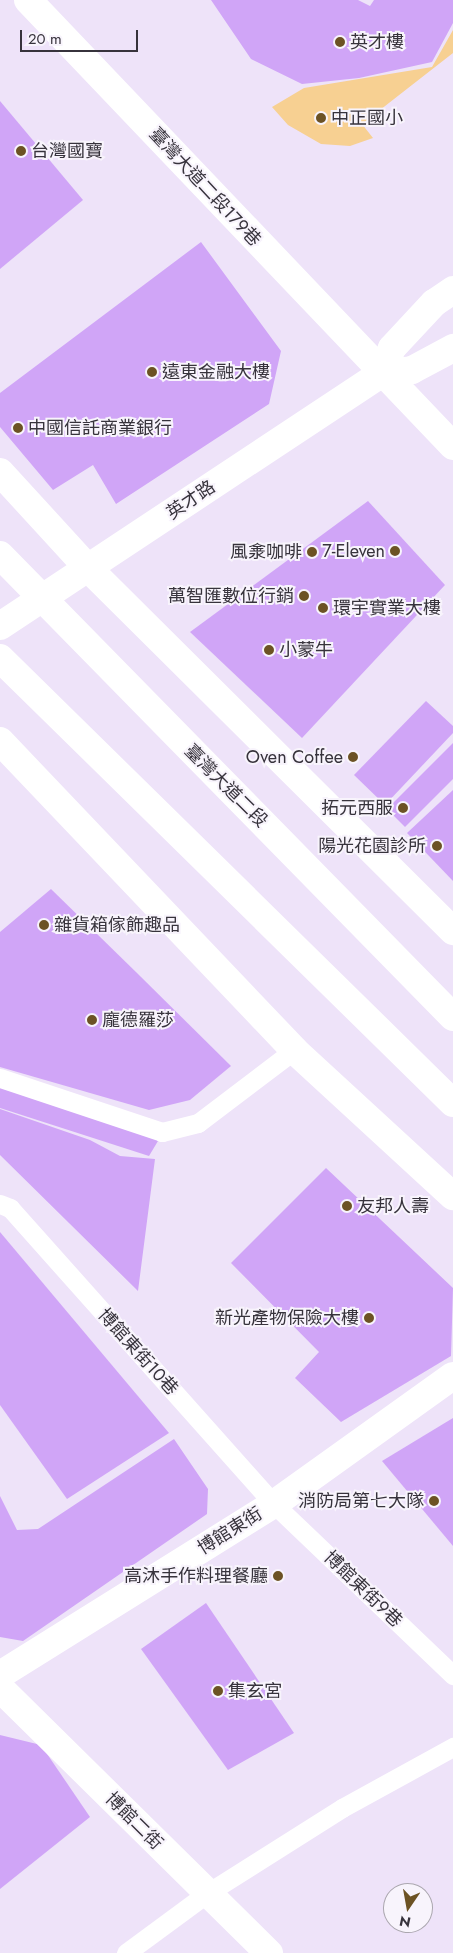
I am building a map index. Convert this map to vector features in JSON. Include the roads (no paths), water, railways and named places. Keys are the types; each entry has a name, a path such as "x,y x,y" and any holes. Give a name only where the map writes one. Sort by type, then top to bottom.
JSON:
{"main road":[{"name":"臺灣大道二段179巷","path":"28,0 381,374 453,446"},
{"path":"381,374 392,348 434,303 453,290"},
{"name":"英才路","path":"0,626 381,374 412,370 453,348"},
{"path":"0,472 88,568 453,931"},
{"name":"臺灣大道二段","path":"0,555 41,599 453,1016"},
{"path":"0,658 453,1103"},
{"path":"0,741 294,1050 453,1196"},
{"name":"博館東街","path":"0,1675 274,1504 453,1376"},
{"name":"博館二街","path":"0,1688 206,1894 269,1953"}],"lane":[{"path":"0,1078 162,1132 198,1123 294,1050"},
{"name":"博館東街10巷","path":"0,1204 10,1208 274,1504"},
{"name":"博館東街9巷","path":"274,1504 453,1675"},
{"path":"126,1953 206,1894 351,1803 453,1747"}],"place":[{"name":"英才樓","path":"340,42"},
{"name":"中正國小","path":"321,118"},
{"name":"台灣國寶","path":"21,151"},
{"name":"遠東金融大樓","path":"152,372"},
{"name":"中國信託商業銀行","path":"18,428"},
{"name":"7-Eleven","path":"395,551"},
{"name":"風淾咖啡","path":"312,552"},
{"name":"萬智匯數位行銷","path":"304,596"},
{"name":"環宇實業大樓","path":"323,608"},
{"name":"小蒙牛","path":"269,650"},
{"name":"Oven Coffee","path":"353,757"},
{"name":"拓元西服","path":"403,808"},
{"name":"陽光花園診所","path":"437,846"},
{"name":"雜貨箱傢飾趣品","path":"44,925"},
{"name":"龐德羅莎","path":"92,1020"},
{"name":"友邦人壽","path":"347,1206"},
{"name":"新光產物保險大樓","path":"369,1318"},
{"name":"消防局第七大隊","path":"434,1501"},
{"name":"高沐手作料理餐廳","path":"278,1576"},
{"name":"集玄宮","path":"218,1691"}]}
